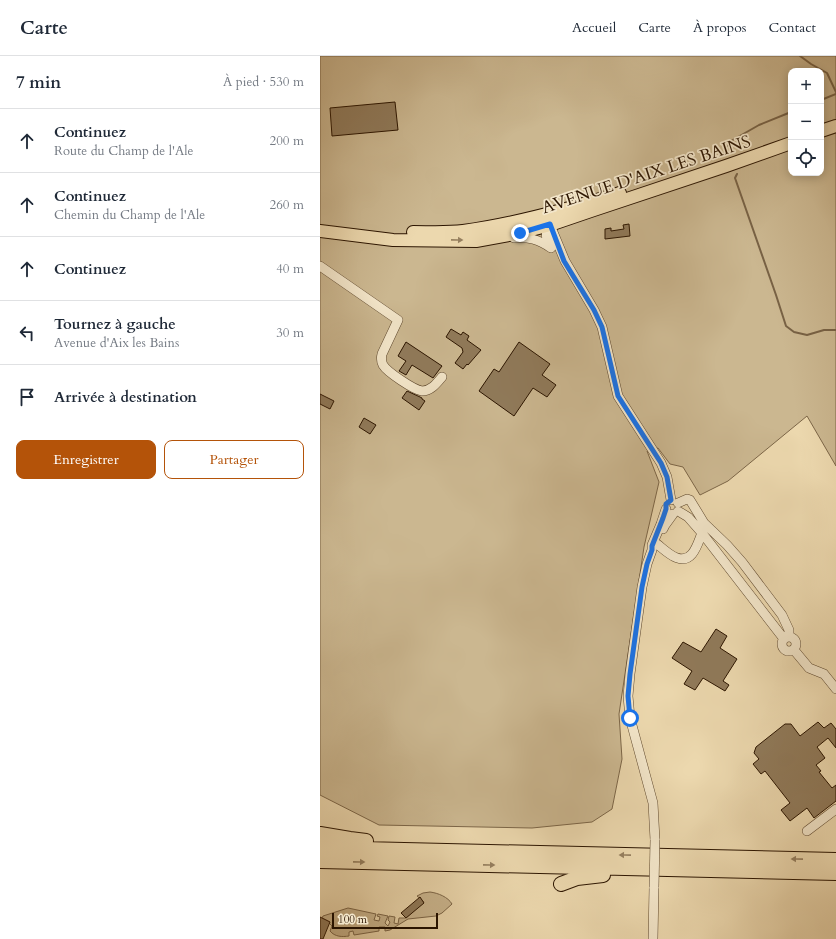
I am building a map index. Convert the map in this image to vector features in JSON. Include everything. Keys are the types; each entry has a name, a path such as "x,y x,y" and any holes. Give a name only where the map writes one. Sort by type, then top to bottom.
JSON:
{"highway":[{"path":"320,834 350,839 500,852"},
{"path":"320,848 836,860"},
{"path":"320,861 817,873"},
{"path":"561,884 577,878 600,875 836,873"}],"main road":[{"path":"824,130 836,126"},
{"name":"AVENUE D'AIX LES BAINS","path":"320,225 388,232 461,231 499,225 545,216 788,139"},
{"name":"AVENUE D'AIX LES BAINS","path":"320,231 393,240 476,241 520,233 726,166 788,144"},
{"path":"461,231 485,230 537,221 550,224"}],"street":[{"path":"550,247 546,237 546,231 556,216 601,202 618,194"},
{"path":"550,224 564,261 594,310 602,327 618,396 661,463 667,477 673,507 688,517 702,533 787,638"},
{"path":"476,241 524,237 532,238 550,247 564,261"},
{"path":"320,266 398,320 381,359 384,366 391,374 422,391 430,389 442,377"},
{"path":"653,939 655,840 654,803 630,718 628,696 642,587 647,564 654,547 652,546 661,524 673,507 687,499 690,500 704,523 742,562 782,615 789,630 782,647 786,651 790,652 794,650 809,668 824,674 836,689"},
{"path":"654,547 675,557 683,559 689,557 693,553 702,533"},
{"path":"807,831 836,809"}],"shaded area":[{"path":"320,56 836,56 836,466 807,416 728,481 700,495 683,467 670,464 658,448 647,451 659,482 644,547 619,714 622,759 612,809 592,822 532,828 379,825 320,795"},
{"path":"430,892 436,893 448,899 452,904 436,916 408,919 390,930 385,931 385,927 379,927 379,931 354,935 353,931 349,932 349,936 339,936 330,931 332,926 329,923 330,922 322,918 323,916 348,908 376,914 374,920 379,921 380,917 377,916 378,914 388,916 385,923 388,926 390,922 388,920 389,916 395,917 394,923 398,924 399,918 406,918 424,902 417,896"}],"building":[{"path":"395,102 398,130 332,136 330,108"},
{"path":"629,224 630,236 605,239 605,229 611,228 611,231 624,229 623,225"},
{"path":"451,329 461,335 463,332 469,336 467,340 481,350 463,369 455,363 463,352 462,348 446,337"},
{"path":"406,342 442,366 433,378 412,365 406,375 399,371 406,361 398,356"},
{"path":"519,342 550,364 542,375 556,385 547,397 533,388 514,416 479,391 494,369 499,372"},
{"path":"407,391 425,401 419,410 402,398"},
{"path":"320,394 334,401 330,409 320,404"},
{"path":"364,418 376,425 370,434 359,427"},
{"path":"716,629 727,636 720,648 737,659 723,681 729,685 725,691 703,678 695,690 684,684 692,671 672,658 683,642 701,652"},
{"path":"818,722 824,728 831,723 836,729 836,748 828,738 817,747 825,758 816,765 821,771 819,772 832,788 836,785 836,801 814,818 807,808 790,821 781,810 790,803 765,771 761,774 753,764 759,759 754,753 756,747 785,724 791,724 800,736"},
{"path":"420,897 424,903 406,918 401,913"},
{"path":"320,917 330,922 323,939 320,939"}],"waterway":[{"path":"800,56 827,73 836,92"},
{"path":"824,99 836,94"},
{"path":"728,146 731,141 759,125 788,113"},
{"path":"737,174 735,178 786,326 794,332 807,335 824,330 836,330"}],"route":[{"path":"520,233 550,224 564,261 594,310 602,327 618,396 661,463 666,473 669,485 671,500 666,504 663,518 652,546 642,587 630,674 628,705 630,718"}]}
